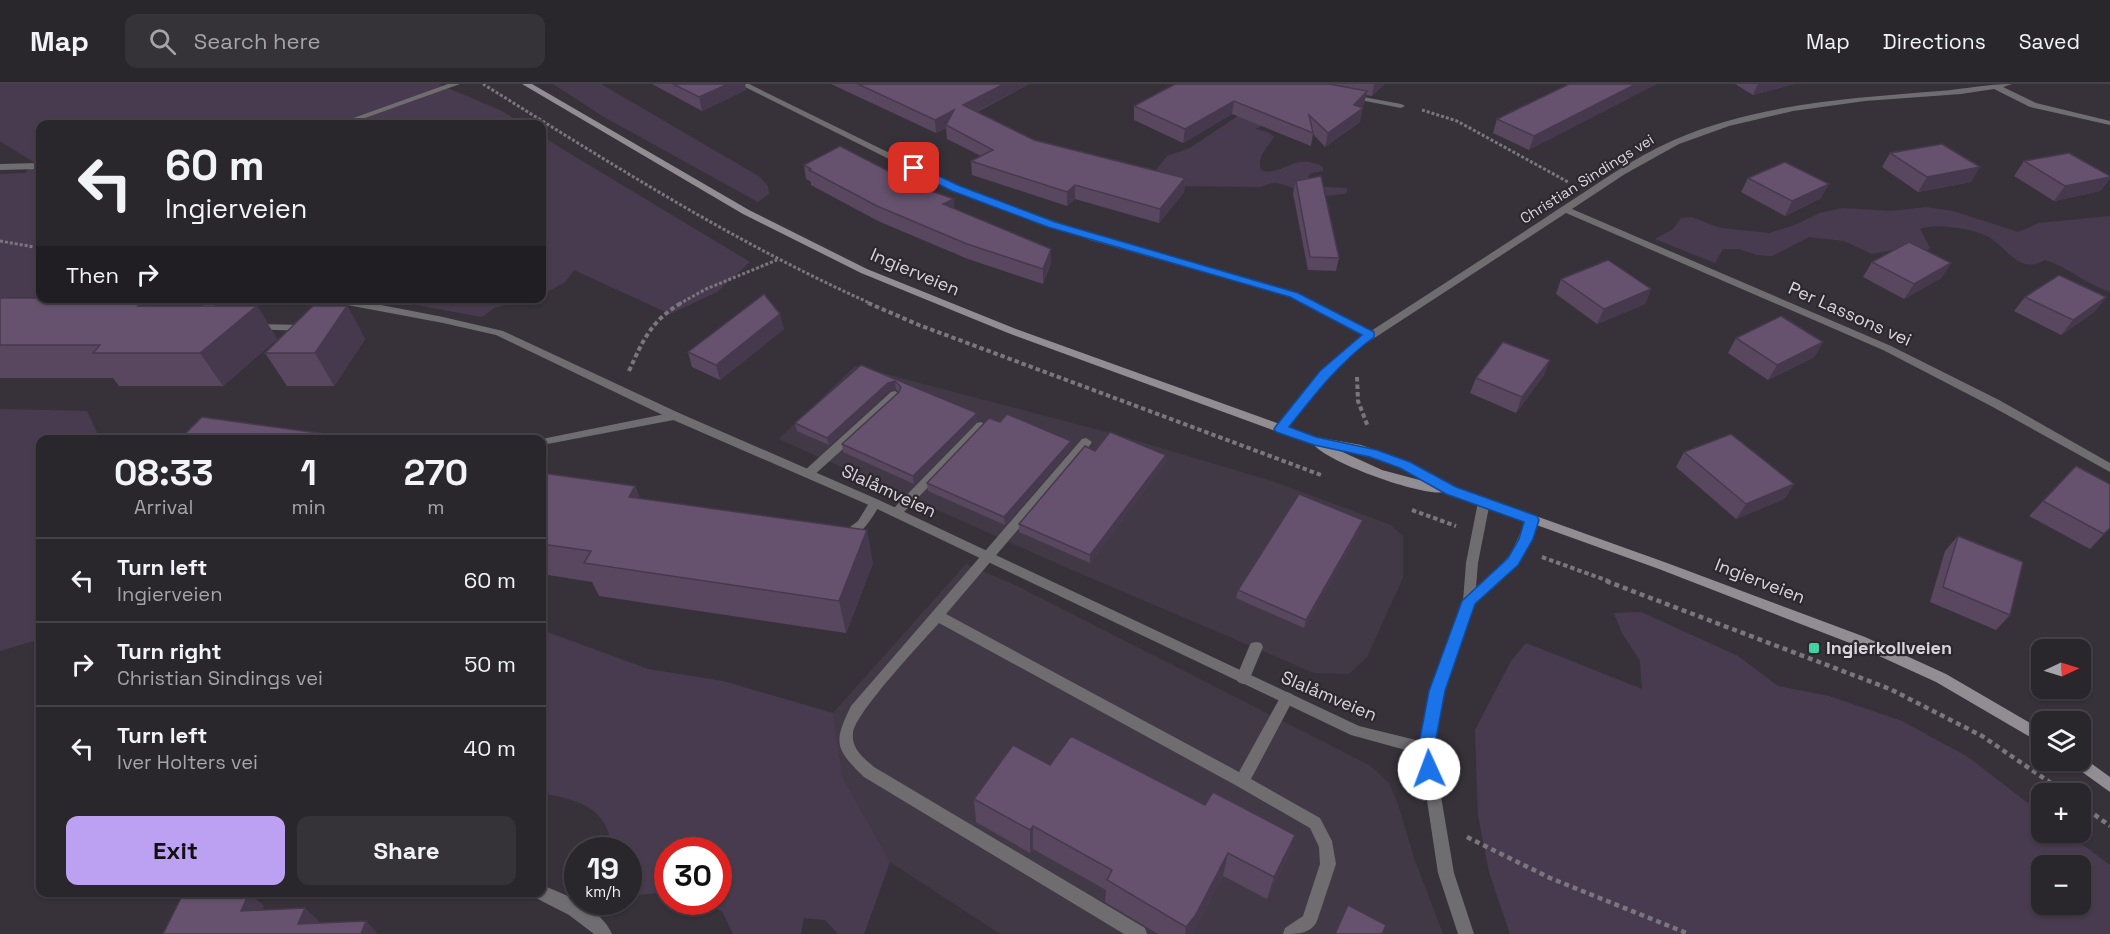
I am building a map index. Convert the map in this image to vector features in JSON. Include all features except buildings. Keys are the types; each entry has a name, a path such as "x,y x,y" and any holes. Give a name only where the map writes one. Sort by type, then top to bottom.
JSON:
{"main road":[{"name":"Ingierveien","path":"526,84 746,212 864,271 990,323 1314,441 1369,452 1405,465 1451,490 1663,566 1860,641 1941,678 2031,731"},
{"name":"Ingierveien","path":"1314,441 1357,466 1396,481 1451,490"},
{"path":"2091,771 2110,785"}],"street":[{"path":"352,120 456,84"},
{"path":"742,84 956,189 1093,238 1294,295 1370,335"},
{"name":"Christian Sindings vei","path":"1281,429 1324,374 1355,346 1659,150 1727,124 1793,109 1834,103 1935,95 2008,84"},
{"path":"1996,87 2033,105 2110,123"},
{"path":"1337,94 1401,106"},
{"path":"0,167 36,166"},
{"name":"Per Lassons vei","path":"1567,210 1887,348 1977,393 2110,468"},
{"path":"182,321 198,322 212,303"},
{"name":"Slalåmveien","path":"353,303 499,333 675,416 875,503 1356,731 1426,749"},
{"path":"246,327 316,328"},
{"path":"808,474 895,396"},
{"path":"546,440 675,416"},
{"path":"896,513 981,426"},
{"path":"1086,442 856,710 846,733 849,753 869,772 1139,934"},
{"path":"1466,934 1446,873 1426,749 1437,691 1469,601 1472,563 1484,502"},
{"path":"829,539 850,534 862,524 875,503"},
{"path":"1469,601 1513,561 1526,539 1532,520"},
{"path":"936,615 1315,823 1327,846 1328,864 1310,921 1291,934"},
{"path":"1244,678 1256,647"},
{"path":"1242,781 1287,698"},
{"path":"546,895 600,927 604,934"}],"path":[{"path":"1401,106 1438,114 1476,129 1510,151 1590,194"},
{"path":"0,241 36,247"},
{"path":"620,390 640,345 664,314 693,296 778,259"},
{"path":"1359,369 1356,388 1358,401 1361,414 1374,435"},
{"path":"1818,660 1933,709 1982,736 2051,783"},
{"path":"2091,812 2110,826"},
{"path":"1437,822 1550,878 1689,934"}],"shaded area":[{"path":"0,84 438,84 500,110 516,120 36,120 36,297 0,304 0,174 25,173 35,163 0,141"},
{"path":"553,84 601,84 760,177 768,186 769,194 758,202 604,117"},
{"path":"1244,112 1266,124 1255,129 1268,132 1274,137 1261,157 1262,171 1278,170 1298,163 1313,163 1323,167 1323,171 1311,173 1308,177 1312,183 1325,187 1347,188 1347,192 1318,196 1275,183 1262,187 1175,186 1163,181 1156,170 1167,156 1190,148"},
{"path":"546,139 750,262 717,292 670,314 574,270 565,282 546,293"},
{"path":"1926,207 1953,211 2018,232 2039,223 2110,216 2110,292 2045,260 2036,264 2021,262 1989,237 1955,227 1935,226 1920,229 1930,248 1925,252 1893,250 1872,254 1844,241 1809,237 1772,256 1757,255 1739,249 1723,249 1715,263 1655,239 1673,229 1681,218 1692,217 1720,228 1769,233 1795,225 1820,213 1842,208 1891,211"},
{"path":"404,303 515,303 494,308 482,317"},
{"path":"855,366 1110,433 1272,481 1391,525 1403,536 1403,578 1367,657 1349,674 1314,673 1065,567 779,439"},
{"path":"0,409 87,411 98,435 36,435 36,640 0,651"},
{"path":"966,564 1015,585 1371,766 1389,783 1398,804 1414,858 1443,934 1000,934 890,862 843,778 833,713"},
{"path":"1641,612 1738,656 1778,686 1829,696 1902,721 1968,757 2031,805 2031,843 2080,843 2110,865 2110,934 1510,934 1489,872 1478,815 1475,730 1511,661 1526,643 1642,689 1640,661 1622,633 1614,613"},
{"path":"546,631 648,669 723,681 833,713 843,778 890,862 864,934 838,934 825,920 804,918 801,934 733,934 724,915 732,915 732,837 654,837 654,893 642,895 642,837 609,837 602,819 586,806 546,794"}],"place":[{"name":"Ingierkollveien","path":"1814,648"}],"route":[{"path":"914,168 956,189 1093,238 1294,295 1370,335 1324,374 1281,429 1314,441 1373,453 1405,465 1451,490 1532,520 1526,539 1513,561 1469,601 1437,691 1426,749 1429,769"}]}
